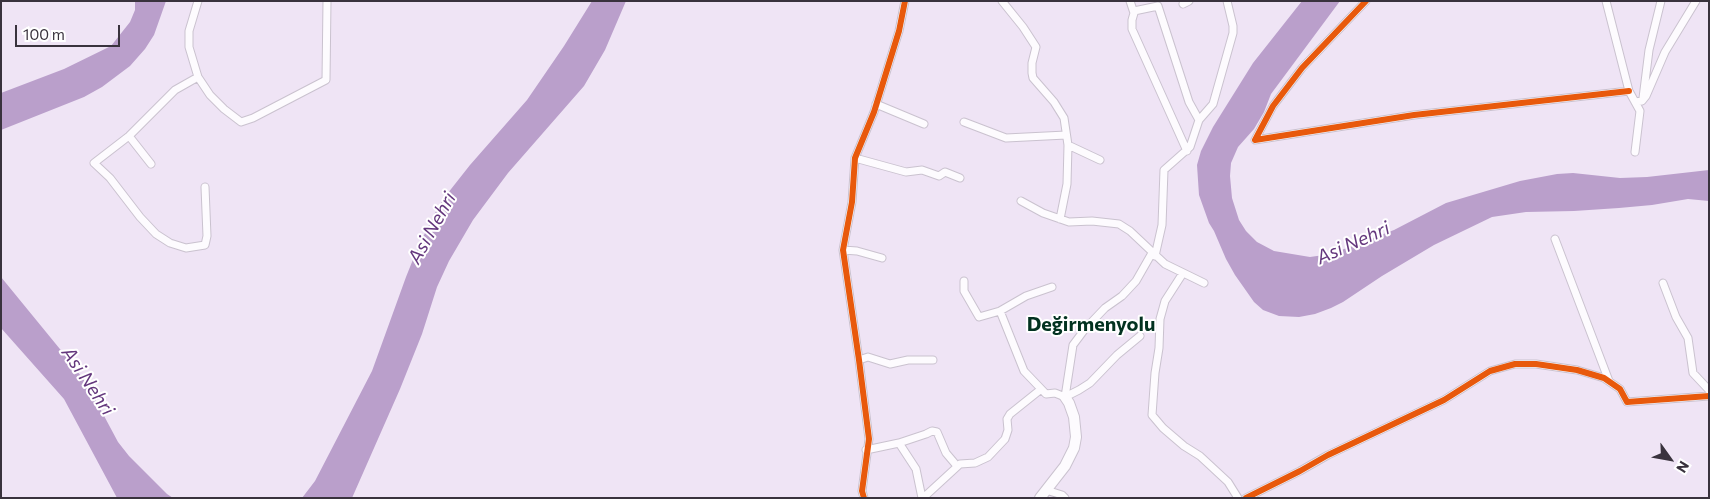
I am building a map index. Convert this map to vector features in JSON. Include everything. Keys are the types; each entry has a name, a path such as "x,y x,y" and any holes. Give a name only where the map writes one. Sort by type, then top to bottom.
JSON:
{"street":[{"path":"198,1 190,31 190,47 198,77 210,95 241,122 253,118 326,80 327,1"},
{"path":"864,498 862,491 868,439 843,250 852,202 855,158 876,104 899,31 905,1"},
{"path":"1002,1 1036,47 1032,63 1032,73 1064,118 1068,145 1067,184 1060,219"},
{"path":"1130,1 1134,11 1132,30 1187,151"},
{"path":"1043,494 1068,461 1075,442 1074,417 1065,397 1073,345 1098,315 1122,296 1136,281 1154,255 1162,225 1164,170 1190,148 1198,120 1213,104 1233,33 1227,1"},
{"path":"1366,1 1302,68 1273,106 1255,140 1414,115 1628,91"},
{"path":"1606,1 1628,91 1639,101"},
{"path":"1635,152 1640,111 1639,101 1661,1"},
{"path":"1639,101 1646,96 1665,52 1696,1"},
{"path":"1134,11 1158,6 1189,102 1198,120"},
{"path":"198,77 175,90 129,136 94,162 110,178 140,217 156,234 170,243 186,248 205,245 208,236 205,187"},
{"path":"876,104 924,124"},
{"path":"964,122 1006,138 1066,135"},
{"path":"129,136 152,164"},
{"path":"1068,145 1100,160"},
{"path":"855,158 906,172 922,170 939,176 945,172 960,178"},
{"path":"1021,201 1043,213 1069,222 1092,221 1119,224 1130,231 1165,264 1204,283"},
{"path":"1555,240 1609,380"},
{"path":"843,250 857,251 882,258"},
{"path":"1183,273 1165,301 1160,319 1152,414 1170,434 1200,456 1228,482 1238,498"},
{"path":"964,281 964,291 978,317 1000,311 1026,296 1052,288"},
{"path":"1663,283 1676,317 1688,338 1692,373 1709,390"},
{"path":"1000,311 1024,371 1040,390 1046,394 1054,393 1065,397"},
{"path":"1065,397 1090,382 1117,355 1140,336"},
{"path":"859,360 868,357 890,364 908,360 933,360"},
{"path":"1246,498 1328,455 1444,400 1490,371 1515,364 1536,364 1577,370 1609,380 1620,389 1627,402 1709,396"},
{"path":"922,498 960,464 975,464 988,457 1005,439 1008,430 1007,419 1010,414 1040,390"},
{"path":"866,450 899,444 932,431 937,432 946,453 957,466"},
{"path":"899,444 916,469 922,498"},
{"path":"1043,494 1062,495 1065,498"}],"water":[{"path":"135,1 166,1 154,35 130,66 102,87 84,97 1,130 1,93 64,69 111,46 130,22 135,10"},
{"name":"Asi Nehri","path":"592,1 626,1 605,50 584,86 508,173 473,220 449,261 437,287 422,334 400,389 352,498 302,498 315,481 372,371 406,277 435,213 444,198 470,165 527,100"},
{"path":"1302,1 1340,1 1271,94 1264,112 1254,129 1238,147 1231,163 1232,198 1239,220 1246,231 1257,242 1274,251 1310,257 1331,254 1394,230 1446,203 1520,181 1557,174 1573,173 1620,178 1709,170 1709,201 1688,199 1652,205 1574,211 1526,212 1492,217 1434,245 1331,308 1299,317 1279,316 1263,310 1254,302 1235,275 1209,223 1199,195 1197,165 1201,151 1213,127 1253,63"},
{"path":"1,277 87,384 118,442 129,456 173,498 117,498 64,399 1,328"}],"cycle path":[{"path":"864,498 862,491 869,439 843,250 852,202 855,158 874,112 899,31 905,1"},
{"path":"1366,1 1302,68 1273,106 1255,140 1414,115 1629,91"},
{"path":"1246,498 1328,455 1444,400 1490,371 1515,364 1536,364 1577,370 1604,378 1620,389 1627,402 1709,396"}],"district":[{"name":"Değirmenyolu","path":"1091,324"}]}
